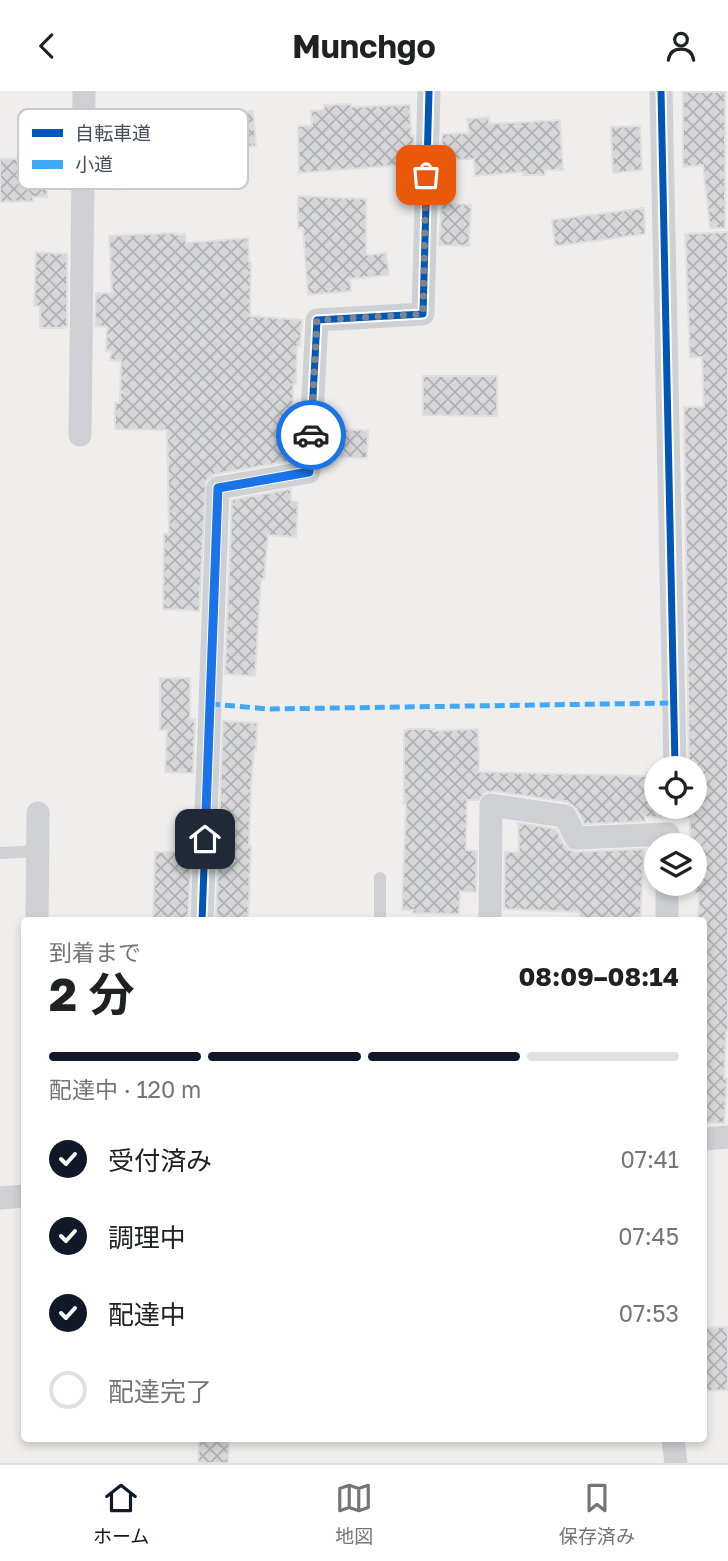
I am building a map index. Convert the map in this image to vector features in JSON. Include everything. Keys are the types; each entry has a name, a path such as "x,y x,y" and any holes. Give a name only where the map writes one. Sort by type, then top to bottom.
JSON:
{"street":[{"path":"84,91 84,109"},
{"path":"202,917 218,488 309,472 317,320 423,314 429,91"},
{"path":"661,91 675,756"},
{"path":"80,435 83,189"},
{"path":"490,917 491,805 565,816 576,838 644,835"},
{"path":"37,917 38,813"},
{"path":"667,896 667,917"},
{"path":"707,1139 728,1137"},
{"path":"0,1198 21,1196"},
{"path":"674,1442 676,1463"}],"lane":[{"path":"0,853 37,851"},
{"path":"380,878 380,917"}],"building":[{"path":"683,92 725,92 725,228 710,228 703,165 683,167"},
{"path":"351,104 351,107 410,105 411,136 414,136 413,164 299,173 298,126 312,126 311,111 324,110 324,105"},
{"path":"248,111 253,111 256,146 248,147"},
{"path":"489,117 489,124 560,120 563,170 545,170 545,175 523,175 523,172 475,176 474,159 441,160 442,134 469,133 467,119"},
{"path":"640,126 642,170 613,173 611,127"},
{"path":"0,159 18,159 18,189 47,189 47,197 33,197 33,201 0,202"},
{"path":"298,196 366,199 366,255 386,253 389,275 350,279 351,291 308,295 303,228 298,228"},
{"path":"442,203 471,205 469,246 439,245"},
{"path":"644,208 645,234 555,246 552,220"},
{"path":"728,232 728,1031 724,1123 707,1122 707,917 698,917 699,896 707,896 707,833 690,833 690,819 707,819 707,756 689,756 684,407 704,407 702,357 690,357 685,234"},
{"path":"185,234 186,243 248,238 251,262 250,316 302,320 300,346 297,346 296,384 293,384 293,428 297,428 296,456 291,456 291,461 215,474 206,481 199,611 163,609 164,534 169,534 167,430 115,429 115,403 120,403 121,361 110,360 111,352 106,351 107,327 95,326 96,293 112,293 109,236"},
{"path":"36,252 67,254 65,328 40,328 40,306 34,306"},
{"path":"423,376 497,376 497,416 423,415"},
{"path":"325,429 368,430 367,458 324,457"},
{"path":"291,489 291,501 298,502 296,537 268,535 264,579 261,579 255,676 225,674 232,500"},
{"path":"160,678 190,678 190,719 195,719 193,773 165,772 167,730 160,730"},
{"path":"223,721 257,723 251,785 248,917 216,917"},
{"path":"478,729 479,772 644,776 645,821 584,824 577,809 568,802 486,792 478,800 467,800 466,850 477,851 476,892 460,891 459,914 413,913 413,910 402,910 406,804 404,731"},
{"path":"518,823 556,829 564,845 576,852 644,849 640,917 580,917 580,912 504,909 505,852 519,852"},
{"path":"155,852 191,852 188,917 153,917"},
{"path":"728,1327 728,1390 707,1391 707,1328"},
{"path":"199,1442 229,1442 228,1463 198,1463"}],"marked path":[{"path":"210,704 269,709 673,703"}],"cycle path":[{"path":"202,917 218,488 309,472 317,320 423,314 429,91"},
{"path":"661,91 675,756"}],"way so far":[{"path":"311,435 317,320 423,314 426,175"}],"route":[{"path":"205,839 218,488 309,472 311,435"}]}
